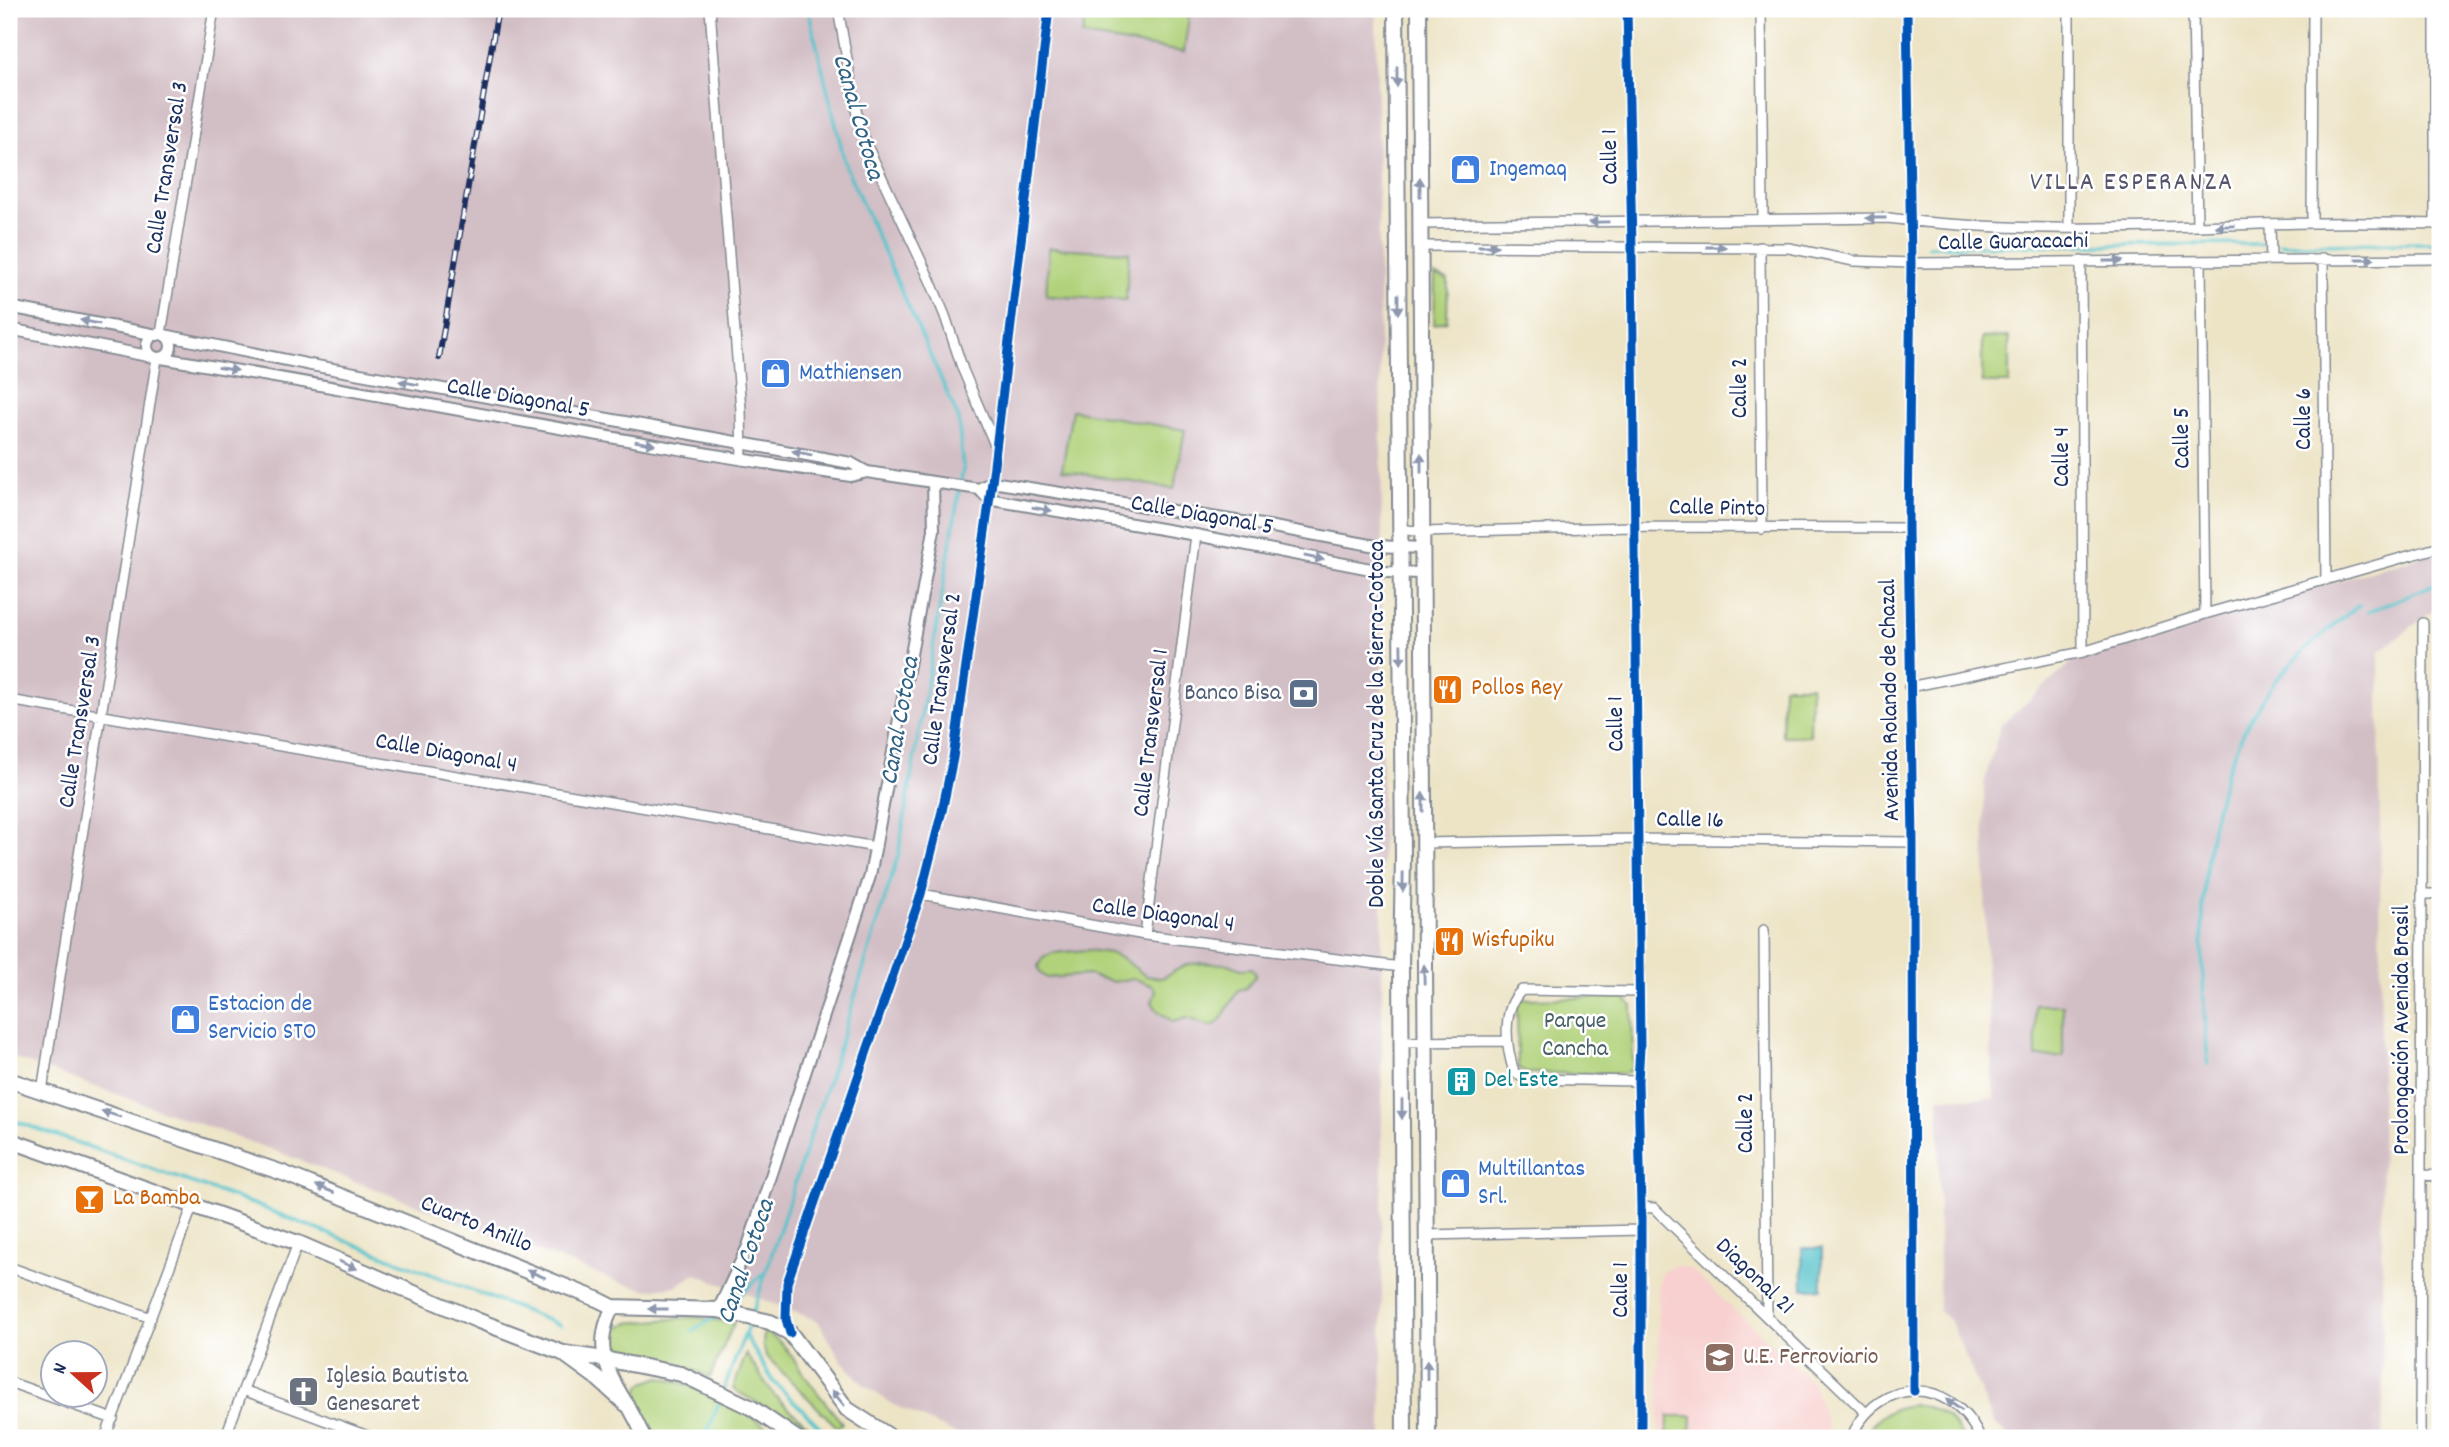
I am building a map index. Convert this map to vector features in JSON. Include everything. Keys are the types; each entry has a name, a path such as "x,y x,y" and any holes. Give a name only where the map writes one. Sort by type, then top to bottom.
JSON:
{"highway":[{"name":"Doble Vía Santa Cruz de la Sierra-Cotoca","path":"1396,9 1403,857 1401,967 1404,1438"},
{"name":"Doble Vía Santa Cruz de la Sierra-Cotoca","path":"1419,9 1428,1438"},
{"name":"Cuarto Anillo","path":"9,1080 283,1173 613,1307 718,1310 770,1322 790,1333 847,1409 892,1438"},
{"path":"9,1140 298,1243 479,1321 563,1353 681,1374 752,1408 796,1438"},
{"path":"563,1353 626,1404"}],"main road":[{"path":"613,1307 601,1340 604,1359 644,1438"}],"street":[{"name":"Calle Transversal 3","path":"161,335 214,9"},
{"path":"710,9 742,460"},
{"path":"838,9 858,120 869,150 935,292 995,447"},
{"name":"Calle Transversal 2","path":"790,1333 786,1319 787,1283 921,894 953,758 992,481 1049,9"},
{"name":"Calle 1","path":"1627,9 1632,221 1641,1438"},
{"path":"1761,9 1763,219"},
{"name":"Avenida Rolando de Chazal","path":"1907,9 1911,263 1908,528 1913,842 1914,1391"},
{"path":"2069,9 2069,228"},
{"path":"2193,9 2197,226"},
{"path":"2312,223 2313,9"},
{"path":"2435,9 2438,224"},
{"name":"Calle Guaracachi","path":"1420,224 1888,218 1933,224 2069,228 2312,223 2438,224"},
{"path":"2270,225 2271,259"},
{"name":"Calle Guaracachi","path":"1420,246 1789,248 1854,261 1911,263 2440,259"},
{"name":"Calle 2","path":"1760,247 1762,529"},
{"name":"Calle 6","path":"2323,258 2326,580"},
{"name":"Calle 4","path":"2081,261 2083,652"},
{"name":"Calle 5","path":"2201,261 2205,614"},
{"name":"Calle Diagonal 5","path":"9,307 625,423 742,442 851,463 867,472"},
{"name":"Calle Diagonal 5","path":"9,329 157,358 307,381 742,460 851,475 867,472 977,489"},
{"path":"161,335 170,341 171,348 167,355 157,358 148,351 148,342 161,335"},
{"name":"Calle Transversal 3","path":"42,1091 157,358"},
{"path":"542,424 546,408"},
{"path":"622,439 625,423"},
{"name":"Calle Diagonal 5","path":"992,481 1376,546 1422,548"},
{"path":"988,499 977,489 992,481"},
{"name":"Calle Transversal 2","path":"718,1310 752,1236 870,876 934,530 933,482"},
{"name":"Calle Diagonal 5","path":"988,499 1400,573 1422,573"},
{"name":"Calle Pinto","path":"1400,529 1422,532 1634,527 1908,528"},
{"name":"Calle Transversal 1","path":"1145,935 1196,535"},
{"path":"1909,687 2083,652 2440,547"},
{"name":"Prolongación Avenida Brasil","path":"2420,1438 2423,623"},
{"name":"Calle Diagonal 4","path":"9,700 876,847"},
{"name":"Calle 16","path":"1423,844 1637,839 1913,842"},
{"name":"Calle Diagonal 4","path":"921,894 1145,935 1401,967"},
{"path":"2423,894 2440,894"},
{"name":"Calle 2","path":"1764,930 1767,1317"},
{"path":"1638,1081 1525,1079 1514,1072 1507,1041 1509,1017 1515,996 1522,990 1639,992"},
{"path":"1402,1042 1507,1041"},
{"path":"2421,1175 2440,1176"},
{"path":"105,1438 193,1205"},
{"name":"Diagonal 21","path":"1641,1207 1654,1208 1866,1413"},
{"path":"1426,1235 1641,1230"},
{"path":"225,1438 298,1243"},
{"path":"9,1267 151,1318"},
{"path":"9,1382 113,1419"},
{"path":"243,1390 373,1438"},
{"path":"1852,1438 1866,1413 1888,1398 1914,1391 1948,1399 1968,1416 1980,1438"}],"shaded area":[{"path":"9,9 1376,9 1382,519 1382,1438 964,1438 892,1404 863,1384 842,1361 818,1321 696,1274 676,1286 649,1290 616,1281 273,1150 9,1056"},
{"path":"2440,551 2440,605 2379,652 2383,1437 2010,1438 1994,1423 1951,1322 1939,1310 1939,1097 1994,1099 1986,969 1984,784 2000,726 2078,657"},
{"path":"1676,1265 1690,1269 1811,1381 1830,1438 1659,1438 1658,1286 1662,1272"}],"green space":[{"path":"1087,9 1190,9 1184,52 1082,36"},
{"path":"1049,248 1129,252 1126,300 1046,296"},
{"path":"1435,275 1448,280 1447,321 1434,324"},
{"path":"2009,337 2009,383 1982,383 1982,338"},
{"path":"1072,410 1185,430 1174,489 1062,470"},
{"path":"1783,686 1811,686 1810,736 1782,736"},
{"path":"1087,950 1110,953 1146,976 1162,978 1188,964 1208,963 1229,964 1241,969 1252,968 1256,975 1246,988 1238,990 1215,1025 1210,1026 1187,1018 1173,1022 1157,1010 1152,1002 1156,991 1153,986 1133,978 1114,982 1088,975 1047,978 1040,973 1038,966 1043,957 1053,953"},
{"name":"Parque Cancha","path":"1625,998 1632,1006 1633,1067 1625,1074 1525,1073 1518,1067 1517,1007 1523,999"},
{"path":"2035,1005 2063,1005 2063,1057 2036,1057"},
{"path":"695,1317 734,1323 710,1377 680,1365 626,1354 618,1349 614,1335 617,1329 627,1323"},
{"path":"764,1331 789,1353 842,1423 838,1428 766,1356 763,1346"},
{"path":"746,1354 774,1395 822,1438 810,1438 792,1423 733,1389"},
{"path":"660,1377 724,1401 783,1438 655,1438 636,1398 641,1384"},
{"path":"1915,1405 1944,1415 1963,1438 1864,1438 1873,1424 1891,1410"},
{"path":"1668,1416 1692,1416 1691,1438 1667,1438"}],"water":[{"path":"1802,1248 1822,1248 1822,1289 1803,1289"}],"waterway":[{"name":"Canal Cotoca","path":"752,1315 898,856 963,469 958,417 846,167 808,9"},
{"path":"2280,244 2440,243"},
{"path":"1928,246 2261,244"},
{"path":"2368,612 2440,582"},
{"path":"2208,1064 2202,926 2211,834 2221,790 2237,747 2268,691 2304,651 2359,605"},
{"path":"9,1119 253,1204 560,1325"},
{"path":"726,1308 764,1273"},
{"path":"692,1331 717,1316"},
{"name":"Canal Cotoca","path":"723,1391 749,1323"},
{"path":"745,1335 773,1381 825,1432"},
{"name":"Canal Cotoca","path":"705,1438 721,1398"}],"railway":[{"path":"439,358 498,9"}],"cycle path":[{"path":"790,1333 786,1319 787,1283 921,894 953,758 992,482 1049,9"},
{"path":"1627,9 1640,1048 1641,1438"},
{"path":"1907,9 1911,263 1908,528 1913,842 1914,1391"}],"place":[{"name":"Ingemaq","path":"1466,170"},
{"name":"Mathiensen","path":"776,374"},
{"name":"Pollos Rey","path":"1448,689"},
{"name":"Banco Bisa","path":"1304,694"},
{"name":"Wisfupiku","path":"1449,941"},
{"name":"Estacion de Servicio STO","path":"185,1019"},
{"name":"Del Este","path":"1461,1081"},
{"name":"Multillantas Srl.","path":"1455,1184"},
{"name":"La Bamba","path":"90,1199"},
{"name":"U.E. Ferroviario","path":"1720,1358"},
{"name":"Iglesia Bautista Genesaret","path":"303,1391"}],"district":[{"name":"VILLA ESPERANZA","path":"2132,183"}]}
